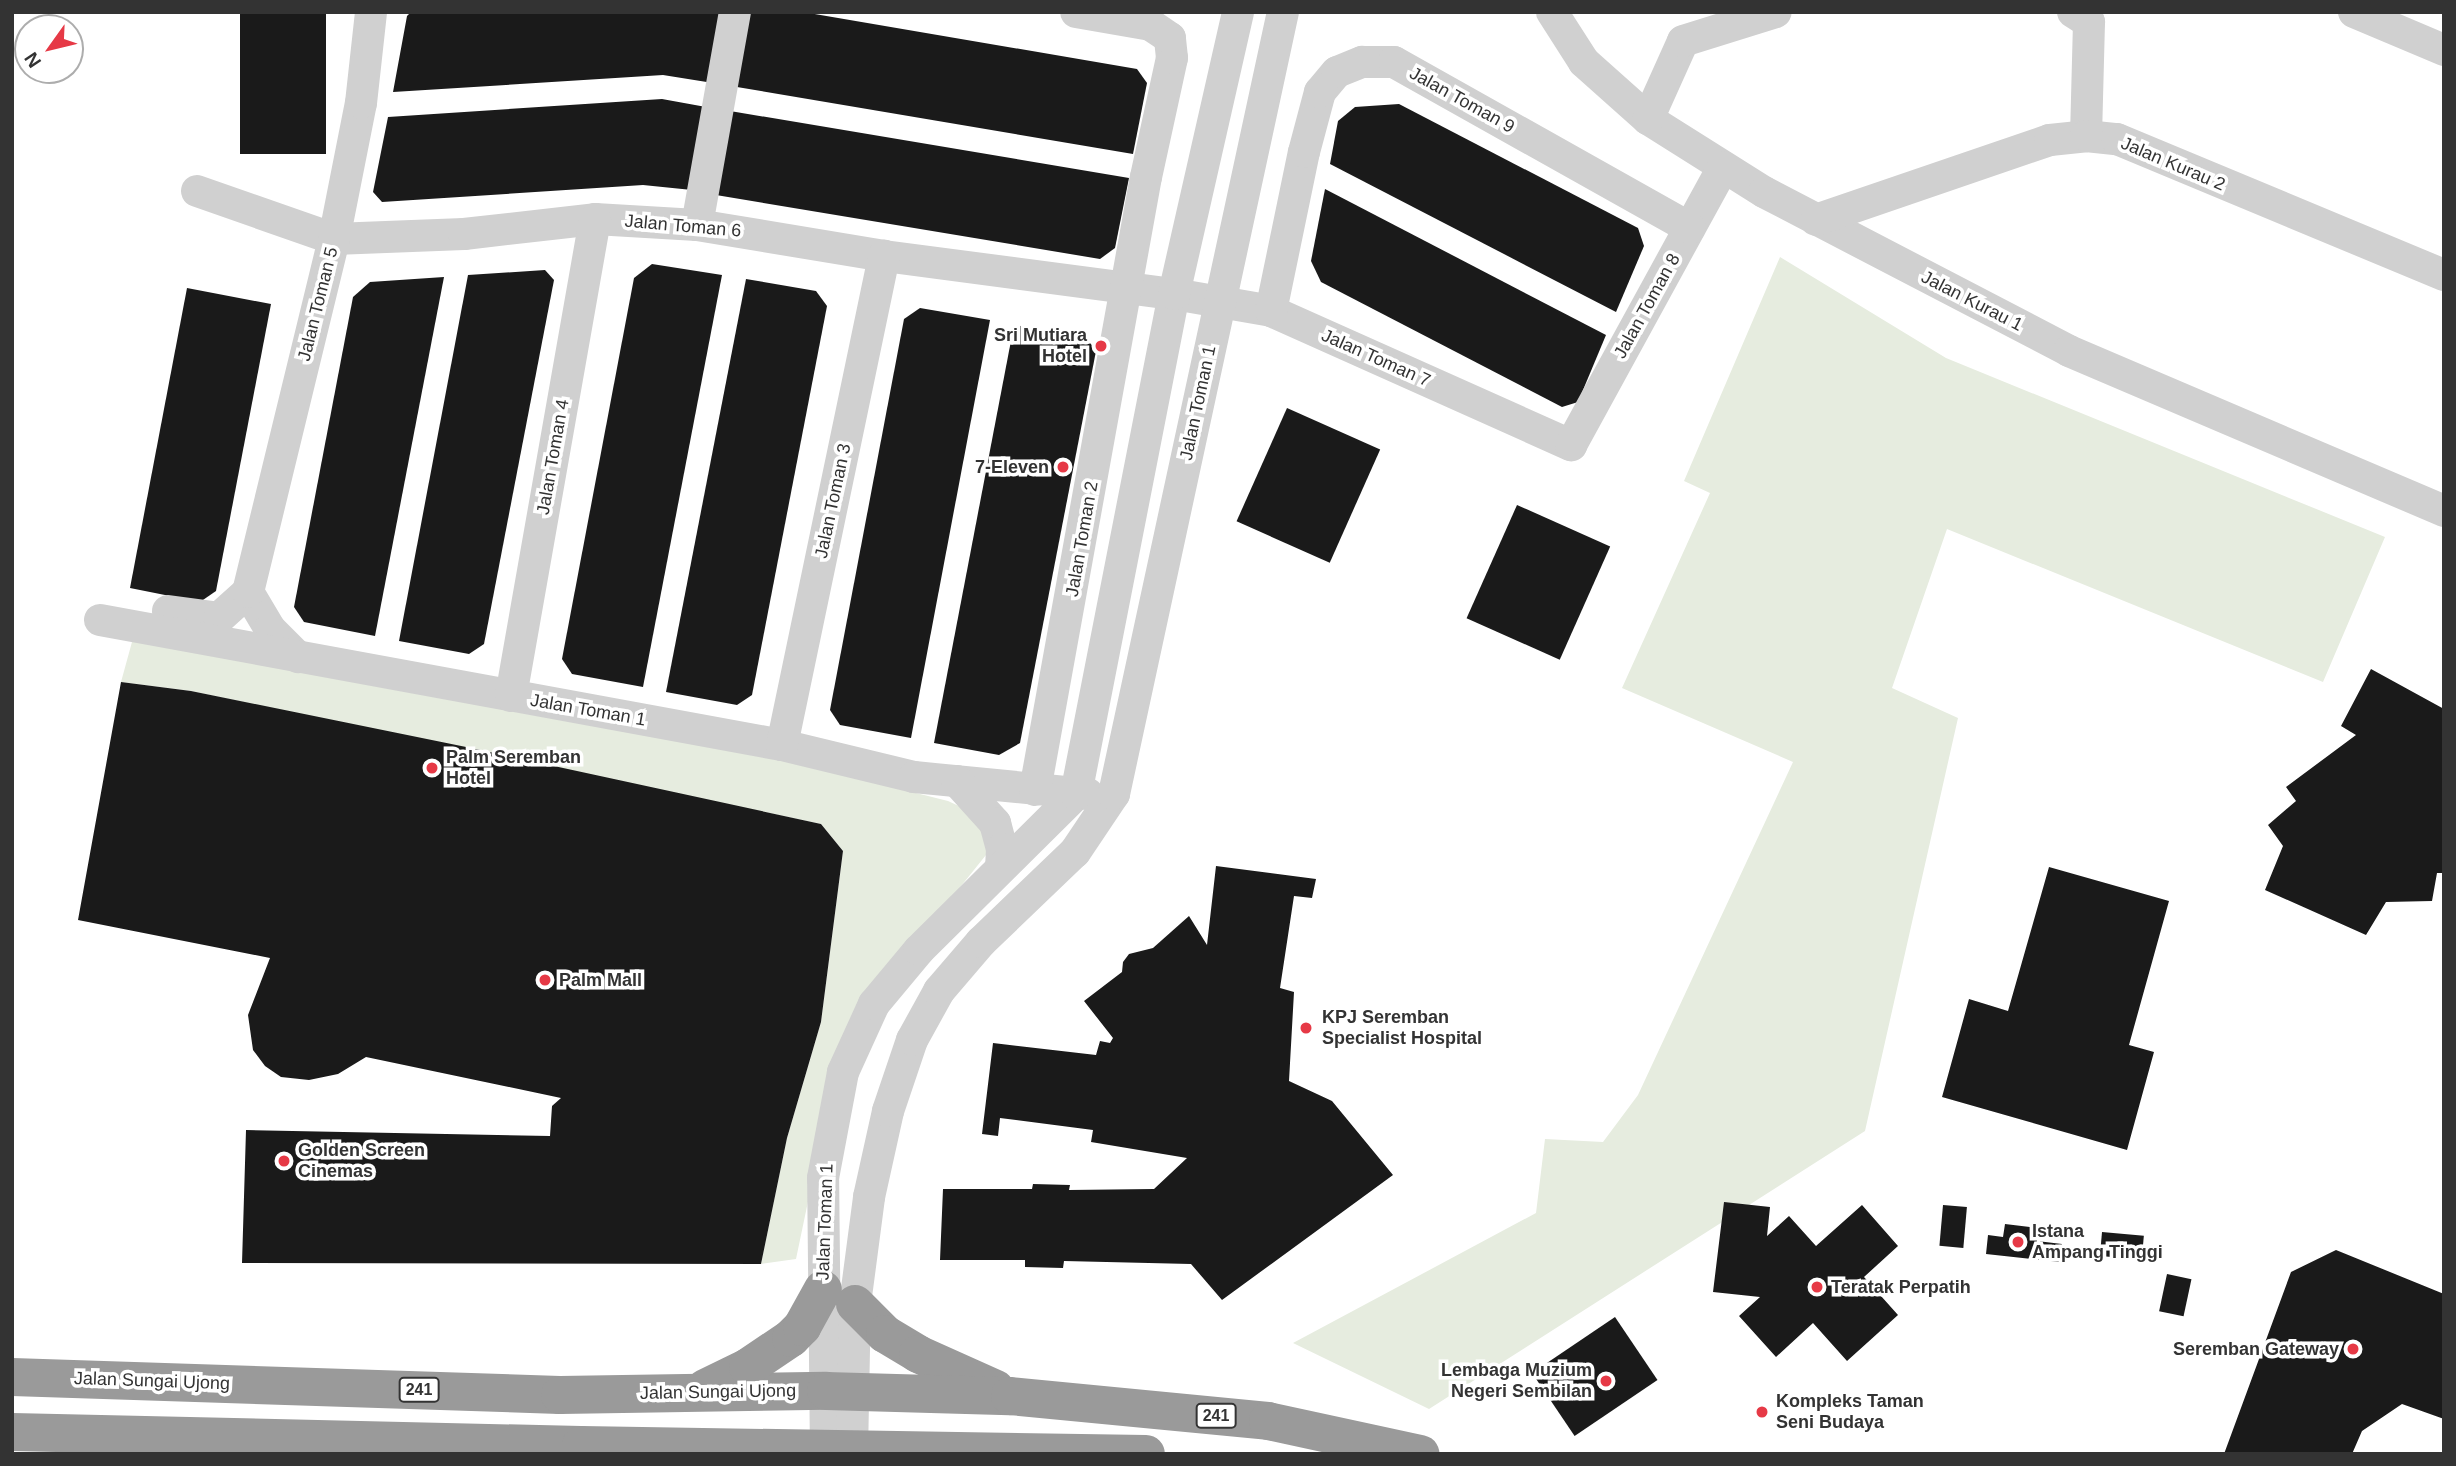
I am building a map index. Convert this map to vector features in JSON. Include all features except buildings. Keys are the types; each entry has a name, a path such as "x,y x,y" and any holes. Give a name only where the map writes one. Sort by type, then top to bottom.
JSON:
{"highway":[{"path":"697,1392 777,1350 839,1297 885,1334 907,1347 1010,1396"},
{"name":"Jalan Sungai Ujong","path":"12,1377 560,1395 839,1391 1010,1396 1268,1421 1420,1454"},
{"path":"12,1432 731,1450 1146,1454"}],"street":[{"name":"Jalan Toman 5","path":"248,592 334,239 361,103 371,12"},
{"path":"697,225 735,12"},
{"name":"Jalan Toman 2","path":"1035,790 1128,289 1146,177 1172,58 1170,38 1151,25 1076,12"},
{"path":"1076,794 1174,294 1238,12"},
{"name":"Jalan Toman 1","path":"839,1297 869,1197 888,1111 912,1040 939,991 981,942 1075,852 1114,794 1283,12"},
{"name":"Jalan Kurau 1","path":"1552,12 1584,62 1648,119 1723,167 1816,220 2069,351 2444,511"},
{"path":"1648,119 1683,40 1776,12"},
{"path":"2073,12 2089,22 2086,136"},
{"path":"2354,12 2444,50"},
{"name":"Jalan Toman 9","path":"1270,311 1304,152 1320,92 1337,72 1362,62 1394,62 1690,228"},
{"name":"Jalan Kurau 2","path":"1816,220 2050,140 2086,136 2117,139 2444,275"},
{"name":"Jalan Toman 8","path":"1571,444 1723,167"},
{"name":"Jalan Toman 6","path":"197,191 334,239 464,234 595,219 697,225 884,256 1174,294"},
{"name":"Jalan Toman 4","path":"511,696 595,219"},
{"name":"Jalan Toman 3","path":"782,745 884,256"},
{"name":"Jalan Toman 7","path":"1174,294 1270,311 1571,444"},
{"path":"248,592 270,629 298,657"},
{"name":"Jalan Toman 1","path":"248,592 226,614 210,618 102,610 298,657 782,745 914,777 1076,794 1114,794"},
{"path":"1067,618 1109,624"},
{"path":"957,781 995,823 1002,849 1001,866"},
{"name":"Jalan Toman 1","path":"839,1450 839,1297 823,1178 843,1072 874,1004 919,950 1076,794"}],"shaded area":[{"path":"1780,257 1946,358 2385,537 2323,682 1947,529 1892,688 1958,718 1865,1131 1429,1409 1293,1343 1536,1213 1545,1139 1603,1142 1638,1095 1793,762 1622,688 1710,493 1684,481"},
{"path":"135,631 645,725 948,801 974,813 990,850 945,906 834,1077 796,1259 761,1264 787,1138 821,1022 843,851 821,824 191,691 121,682"}],"place":[{"name":"Sri Mutiara Hotel","path":"1101,346"},
{"name":"7-Eleven","path":"1063,467"},
{"name":"Palm Seremban Hotel","path":"432,768"},
{"name":"Palm Mall","path":"545,980"},
{"name":"KPJ Seremban Specialist Hospital","path":"1306,1028"},
{"name":"Golden Screen Cinemas","path":"284,1161"},
{"name":"Istana Ampang Tinggi","path":"2018,1242"},
{"name":"Teratak Perpatih","path":"1817,1287"},
{"name":"Seremban Gateway","path":"2353,1349"},
{"name":"Lembaga Muzium Negeri Sembilan","path":"1606,1381"},
{"name":"Kompleks Taman Seni Budaya","path":"1762,1412"}]}
